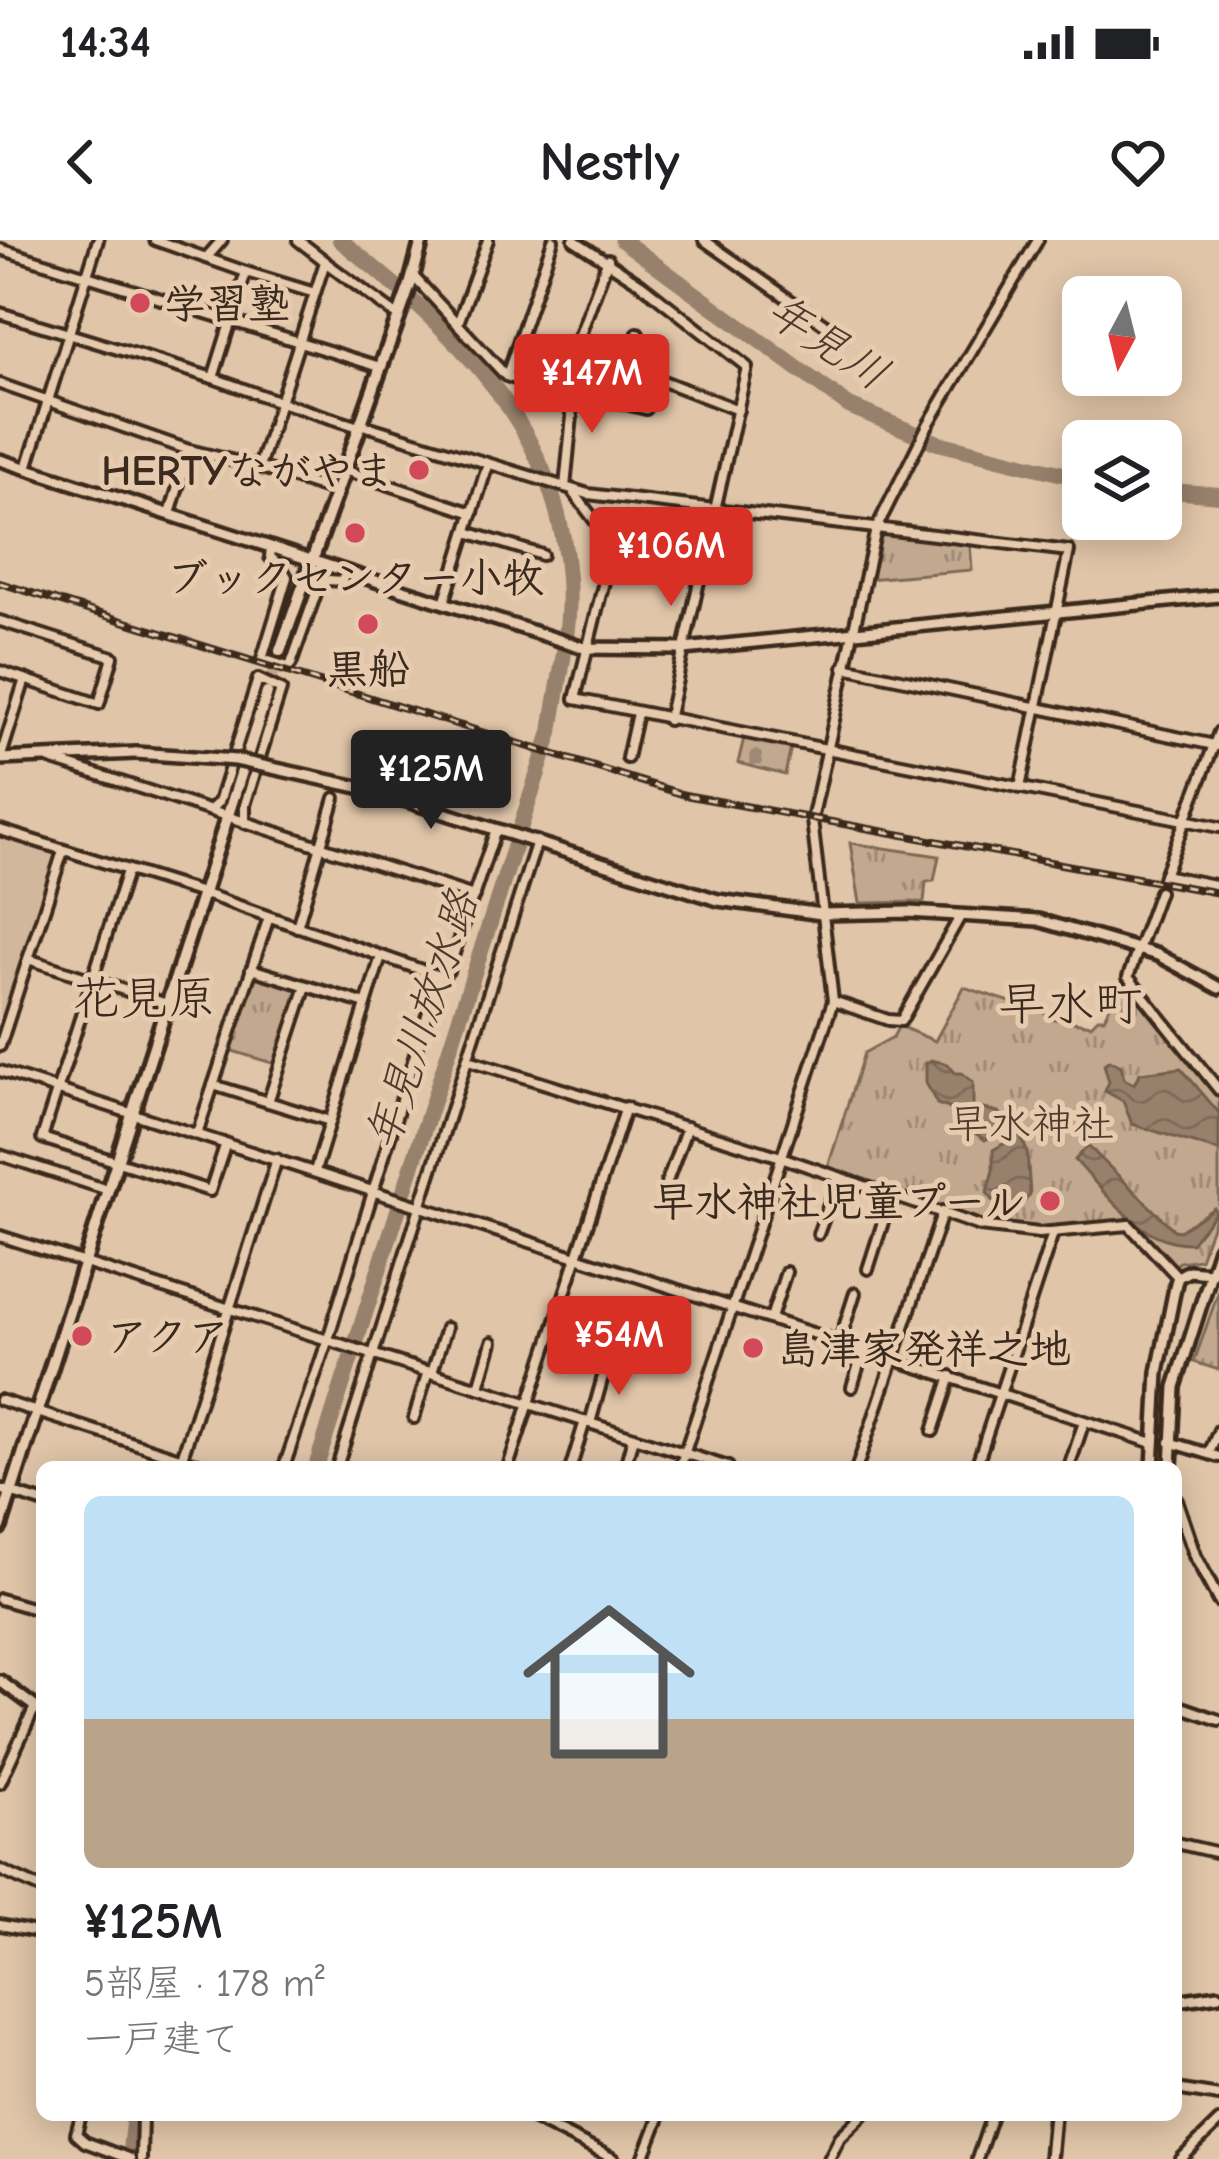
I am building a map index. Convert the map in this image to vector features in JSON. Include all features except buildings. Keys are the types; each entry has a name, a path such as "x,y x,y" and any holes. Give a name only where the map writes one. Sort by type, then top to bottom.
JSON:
{"main road":[{"path":"280,651 422,240"},
{"path":"0,1527 6,1490 85,1264 267,693"}],"street":[{"path":"26,468 98,240"},
{"path":"155,240 315,293"},
{"path":"207,257 222,240"},
{"path":"298,240 399,314"},
{"path":"458,322 488,240"},
{"path":"506,376 553,240"},
{"path":"574,240 744,362 747,371 668,721"},
{"path":"704,240 843,337"},
{"path":"682,1461 833,1001 812,820 876,529 928,425 1038,240"},
{"path":"0,248 380,367"},
{"path":"608,260 566,370 565,393 572,416 569,489 614,545 575,699 1219,827"},
{"path":"259,467 326,262"},
{"path":"213,378 246,272"},
{"path":"412,279 506,376 646,409"},
{"path":"0,313 569,489 1069,551 1020,788"},
{"path":"626,367 638,333"},
{"path":"575,347 738,410"},
{"path":"0,384 190,450 336,492"},
{"path":"170,514 190,450"},
{"path":"0,460 587,648 684,650 1219,596"},
{"path":"444,603 488,464"},
{"path":"344,470 473,513"},
{"path":"467,532 542,555"},
{"path":"271,548 270,557 287,577 262,659 288,668 320,585 342,581 346,572"},
{"path":"0,621 113,657 99,704 0,671"},
{"path":"844,667 1216,745"},
{"path":"26,679 4,729 0,759 136,753 236,760 372,790 718,900 822,914 962,914 1038,920 1136,948 1219,988"},
{"path":"209,811 219,802 258,680 281,690 245,805 245,823"},
{"path":"627,758 637,713"},
{"path":"1219,732 1164,877 1219,886"},
{"path":"48,758 474,896"},
{"path":"297,927 335,798"},
{"path":"0,830 202,893 439,976 373,1190 333,1341 286,1461"},
{"path":"448,970 499,830"},
{"path":"340,1461 537,841"},
{"path":"0,1046 63,851"},
{"path":"128,871 42,1138 210,1191 226,1143"},
{"path":"1159,892 1128,977 1219,1090"},
{"path":"833,1001 888,1021 901,1021 962,914"},
{"path":"197,1134 269,917"},
{"path":"315,1171 381,956"},
{"path":"28,959 166,1004"},
{"path":"251,969 366,1004"},
{"path":"268,1102 306,986"},
{"path":"469,1060 999,1231 1053,1233 1129,1225 1178,1277"},
{"path":"0,1071 1153,1443"},
{"path":"213,1085 330,1121"},
{"path":"510,1461 626,1107"},
{"path":"666,1184 687,1127"},
{"path":"0,1154 108,1190"},
{"path":"181,1461 277,1159"},
{"path":"818,1234 839,1177"},
{"path":"868,1268 892,1194"},
{"path":"859,1461 943,1211"},
{"path":"978,1461 1053,1233"},
{"path":"0,1236 709,1461"},
{"path":"1171,1461 1178,1374 1219,1248"},
{"path":"1178,1277 1190,1271 1210,1273"},
{"path":"771,1318 786,1272"},
{"path":"1153,1461 1157,1372 1178,1277"},
{"path":"840,1340 855,1293"},
{"path":"414,1418 446,1328"},
{"path":"478,1387 492,1342"},
{"path":"852,1387 864,1348"},
{"path":"573,1461 607,1362"},
{"path":"933,1431 951,1376"},
{"path":"0,1400 174,1461"},
{"path":"1072,1461 1084,1422"},
{"path":"1170,1442 1214,1455 1219,1430"},
{"path":"627,1461 634,1437"},
{"path":"6,1490 36,1500"},
{"path":"1182,1517 1219,1601"},
{"path":"0,1598 36,1610"},
{"path":"0,1682 36,1708"},
{"path":"1182,1707 1219,1720"},
{"path":"0,1783 36,1713"},
{"path":"1182,1844 1219,1852"},
{"path":"0,1870 36,1886"},
{"path":"0,1925 36,1932"},
{"path":"1182,2000 1219,1995"},
{"path":"1182,2090 1219,2096"},
{"path":"79,2121 76,2134 130,2159"},
{"path":"141,2159 142,2121"},
{"path":"538,2121 614,2159"},
{"path":"643,2159 658,2121"},
{"path":"829,2159 840,2138 857,2121"},
{"path":"977,2159 990,2121"},
{"path":"1050,2159 1053,2121"},
{"path":"1181,2159 1219,2122"},
{"path":"98,2159 101,2148"}],"shaded area":[{"path":"0,837 53,855 0,1024"}],"green space":[{"path":"882,533 970,543 972,570 867,579"},
{"path":"744,738 791,747 785,775 738,763"},
{"path":"850,843 939,856 934,881 926,882 924,902 860,903"},
{"path":"250,972 299,988 275,1064 226,1049"},
{"name":"早水神社","path":"1122,982 1132,988 1219,1096 1219,1207 1200,1259 1173,1267 1134,1226 1057,1231 1006,1226 954,1214 827,1170 864,1053 893,1037 899,1026 935,1041 964,987 1049,1018 1091,1025 1104,1018"},
{"path":"1219,1290 1219,1370 1194,1362"}],"water":[{"path":"1109,1060 1121,1066 1124,1079 1134,1084 1140,1073 1181,1068 1219,1113 1219,1151 1132,1124 1123,1101 1105,1091 1109,1082 1104,1064"},
{"path":"926,1063 948,1064 973,1082 973,1107 998,1112 1012,1123 985,1140 956,1120 949,1108 937,1104 926,1083"},
{"path":"1020,1134 1027,1151 1030,1195 1021,1205 996,1204 987,1193 993,1150"},
{"path":"1088,1146 1174,1230 1180,1231 1214,1208 1216,1212 1191,1243 1156,1235 1126,1214 1075,1160"}],"waterway":[{"name":"年見川放水路","path":"318,1461 551,732 569,597 560,523 544,473 521,427 459,346 340,240"},
{"name":"年見川","path":"622,240 849,406 938,443 1062,474"},
{"name":"年見川","path":"1182,492 1219,495"},
{"name":"年見川放水路","path":"129,2159 133,2121"}],"tunnel":[{"path":"267,693 280,651"}],"railway":[{"path":"0,583 685,795 1219,893"}],"place":[{"name":"学習塾","path":"140,303"},
{"name":"HERTYながやま","path":"419,470"},
{"name":"ブックセンター小牧","path":"355,533"},
{"name":"黒船","path":"368,624"},
{"name":"早水神社児童プール","path":"1050,1201"},
{"name":"アクア","path":"82,1336"},
{"name":"島津家発祥之地","path":"753,1348"}],"district":[{"name":"花見原","path":"144,997"},
{"name":"早水町","path":"1070,1003"}]}
